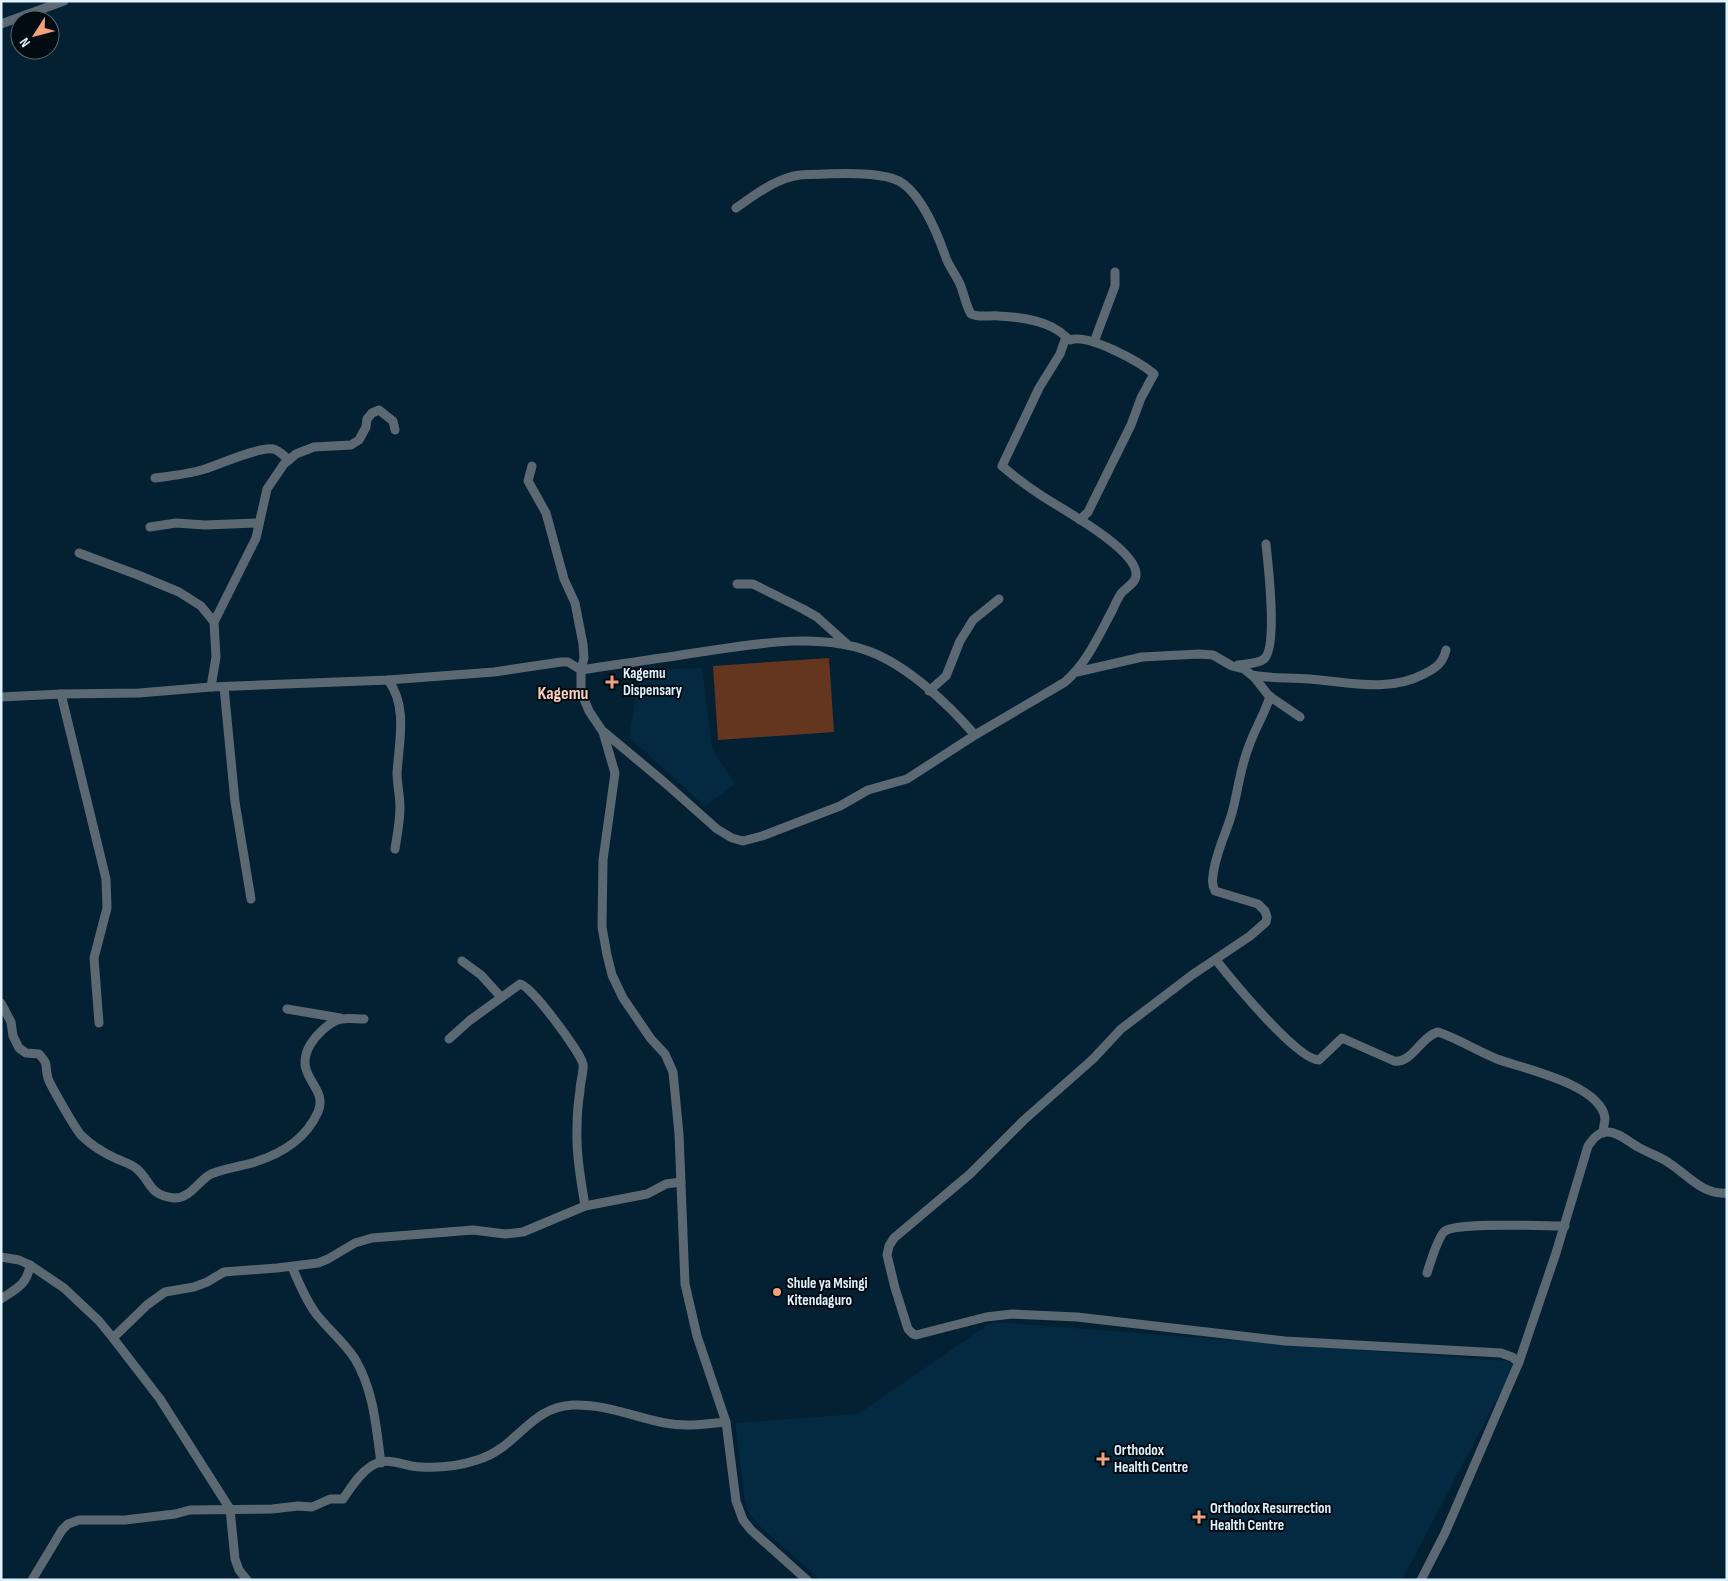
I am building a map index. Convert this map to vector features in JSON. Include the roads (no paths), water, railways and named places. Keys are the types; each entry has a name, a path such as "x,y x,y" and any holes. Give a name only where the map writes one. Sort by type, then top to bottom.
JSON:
{"street":[{"path":"1,24 64,1"},
{"path":"736,208 790,176 864,174 882,175 892,178 906,186 923,208 944,248 946,259 959,282 971,314 1032,320 1057,331 1070,340 1082,338 1094,342 1140,364 1154,374 1088,512 1080,520"},
{"path":"1094,342 1115,286 1115,272"},
{"path":"532,466 528,481 546,513 564,579 577,610 584,658 581,670 581,692 589,712 603,732 718,829 732,838 743,841 762,836 840,806 868,790 907,779 975,734 1066,682 1077,672 1121,594 1134,582 1136,574 1134,565 1124,553 1080,520 1039,494 1002,466 1039,388 1060,354 1066,338"},
{"path":"211,687 216,657 214,622 256,538 267,489 284,464 302,451 314,447 351,445 359,440 366,427 367,419 372,413 379,410 393,421 394,430"},
{"path":"155,478 189,474 230,458 271,449 279,452 289,460"},
{"path":"150,527 176,523 205,525 259,523"},
{"path":"1232,666 1262,660 1270,648 1271,607 1266,544"},
{"path":"79,553 138,574 179,592 201,606 214,622"},
{"path":"737,584 753,584 803,608 817,617 848,645"},
{"path":"929,691 946,676 960,641 973,620 998,600"},
{"path":"1,698 388,680 494,672 562,662 568,662 581,670 772,642 818,642 848,645 871,652 895,664 919,681 960,717 975,734"},
{"path":"1251,674 1266,678 1308,679 1370,685 1394,684 1419,677 1439,665 1446,650"},
{"path":"1077,672 1142,657 1199,654 1212,656 1232,666 1244,669 1251,674 1270,696 1300,717"},
{"path":"388,680 396,689 399,698 400,715 397,773 400,809 395,849"},
{"path":"224,687 235,802 251,899"},
{"path":"61,694 106,879 107,908 94,958 99,1023"},
{"path":"1270,696 1246,755 1234,805 1212,878 1215,891 1258,904 1265,911 1267,919 1261,927 1192,975 1121,1029 1093,1059 1024,1120 970,1174 894,1238 889,1246 887,1256 895,1288 911,1332 916,1335 1006,1314 1077,1317 1286,1341 1501,1353 1519,1362"},
{"path":"603,732 615,773 603,860 602,927 610,966 623,998 651,1039 664,1054 674,1072 679,1134 684,1270 687,1292 697,1336 726,1422 736,1501 743,1520 751,1530 807,1580"},
{"path":"1216,960 1263,1016 1312,1060 1322,1059 1342,1038 1400,1062 1432,1034 1438,1032 1495,1058 1583,1090 1593,1099 1605,1118 1603,1133"},
{"path":"462,961 489,982 501,997"},
{"path":"449,1039 469,1021 517,985 522,984 526,986 546,1009 582,1061 577,1156 586,1206"},
{"path":"1,1003 11,1022 13,1036 19,1048 26,1053 39,1054 47,1064 48,1078 77,1131 100,1150 139,1170 154,1191 176,1198 189,1193 203,1179 212,1174 264,1158 285,1149 307,1130 318,1112 321,1102 320,1096 307,1073 305,1065 306,1053 313,1041 323,1030 336,1020 343,1018"},
{"path":"288,1009 343,1018 364,1019"},
{"path":"1421,1580 1444,1533 1519,1362 1588,1146 1595,1137 1608,1132 1617,1135 1640,1149 1669,1162 1708,1190 1727,1192"},
{"path":"113,1338 147,1305 167,1291 194,1287 213,1280 224,1272 292,1267 318,1263 355,1243 372,1238 473,1230 505,1234 522,1232 586,1206 647,1194 666,1184 681,1182"},
{"path":"1427,1273 1442,1235 1449,1229 1468,1226 1564,1226"},
{"path":"1,1257 19,1260 30,1265 64,1288 99,1321 160,1399 230,1509 235,1559 239,1570 246,1580"},
{"path":"1,1299 24,1283 28,1276 30,1265"},
{"path":"292,1267 313,1310 344,1345 360,1367 372,1396 381,1463"},
{"path":"32,1580 62,1530 74,1521 125,1520 175,1514 190,1510 312,1507 330,1499 343,1498 359,1476 371,1466 391,1460 423,1468 459,1465 481,1459 501,1449 544,1412 558,1406 602,1406 680,1425 726,1422"}],"place":[{"name":"Kagemu Dispensary","path":"612,682"},
{"name":"Shule ya Msingi Kitendaguro","path":"777,1292"},
{"name":"Orthodox Health Centre","path":"1103,1459"},
{"name":"Orthodox Resurrection Health Centre","path":"1199,1517"}],"district":[{"name":"Kagemu","path":"563,693"}]}
